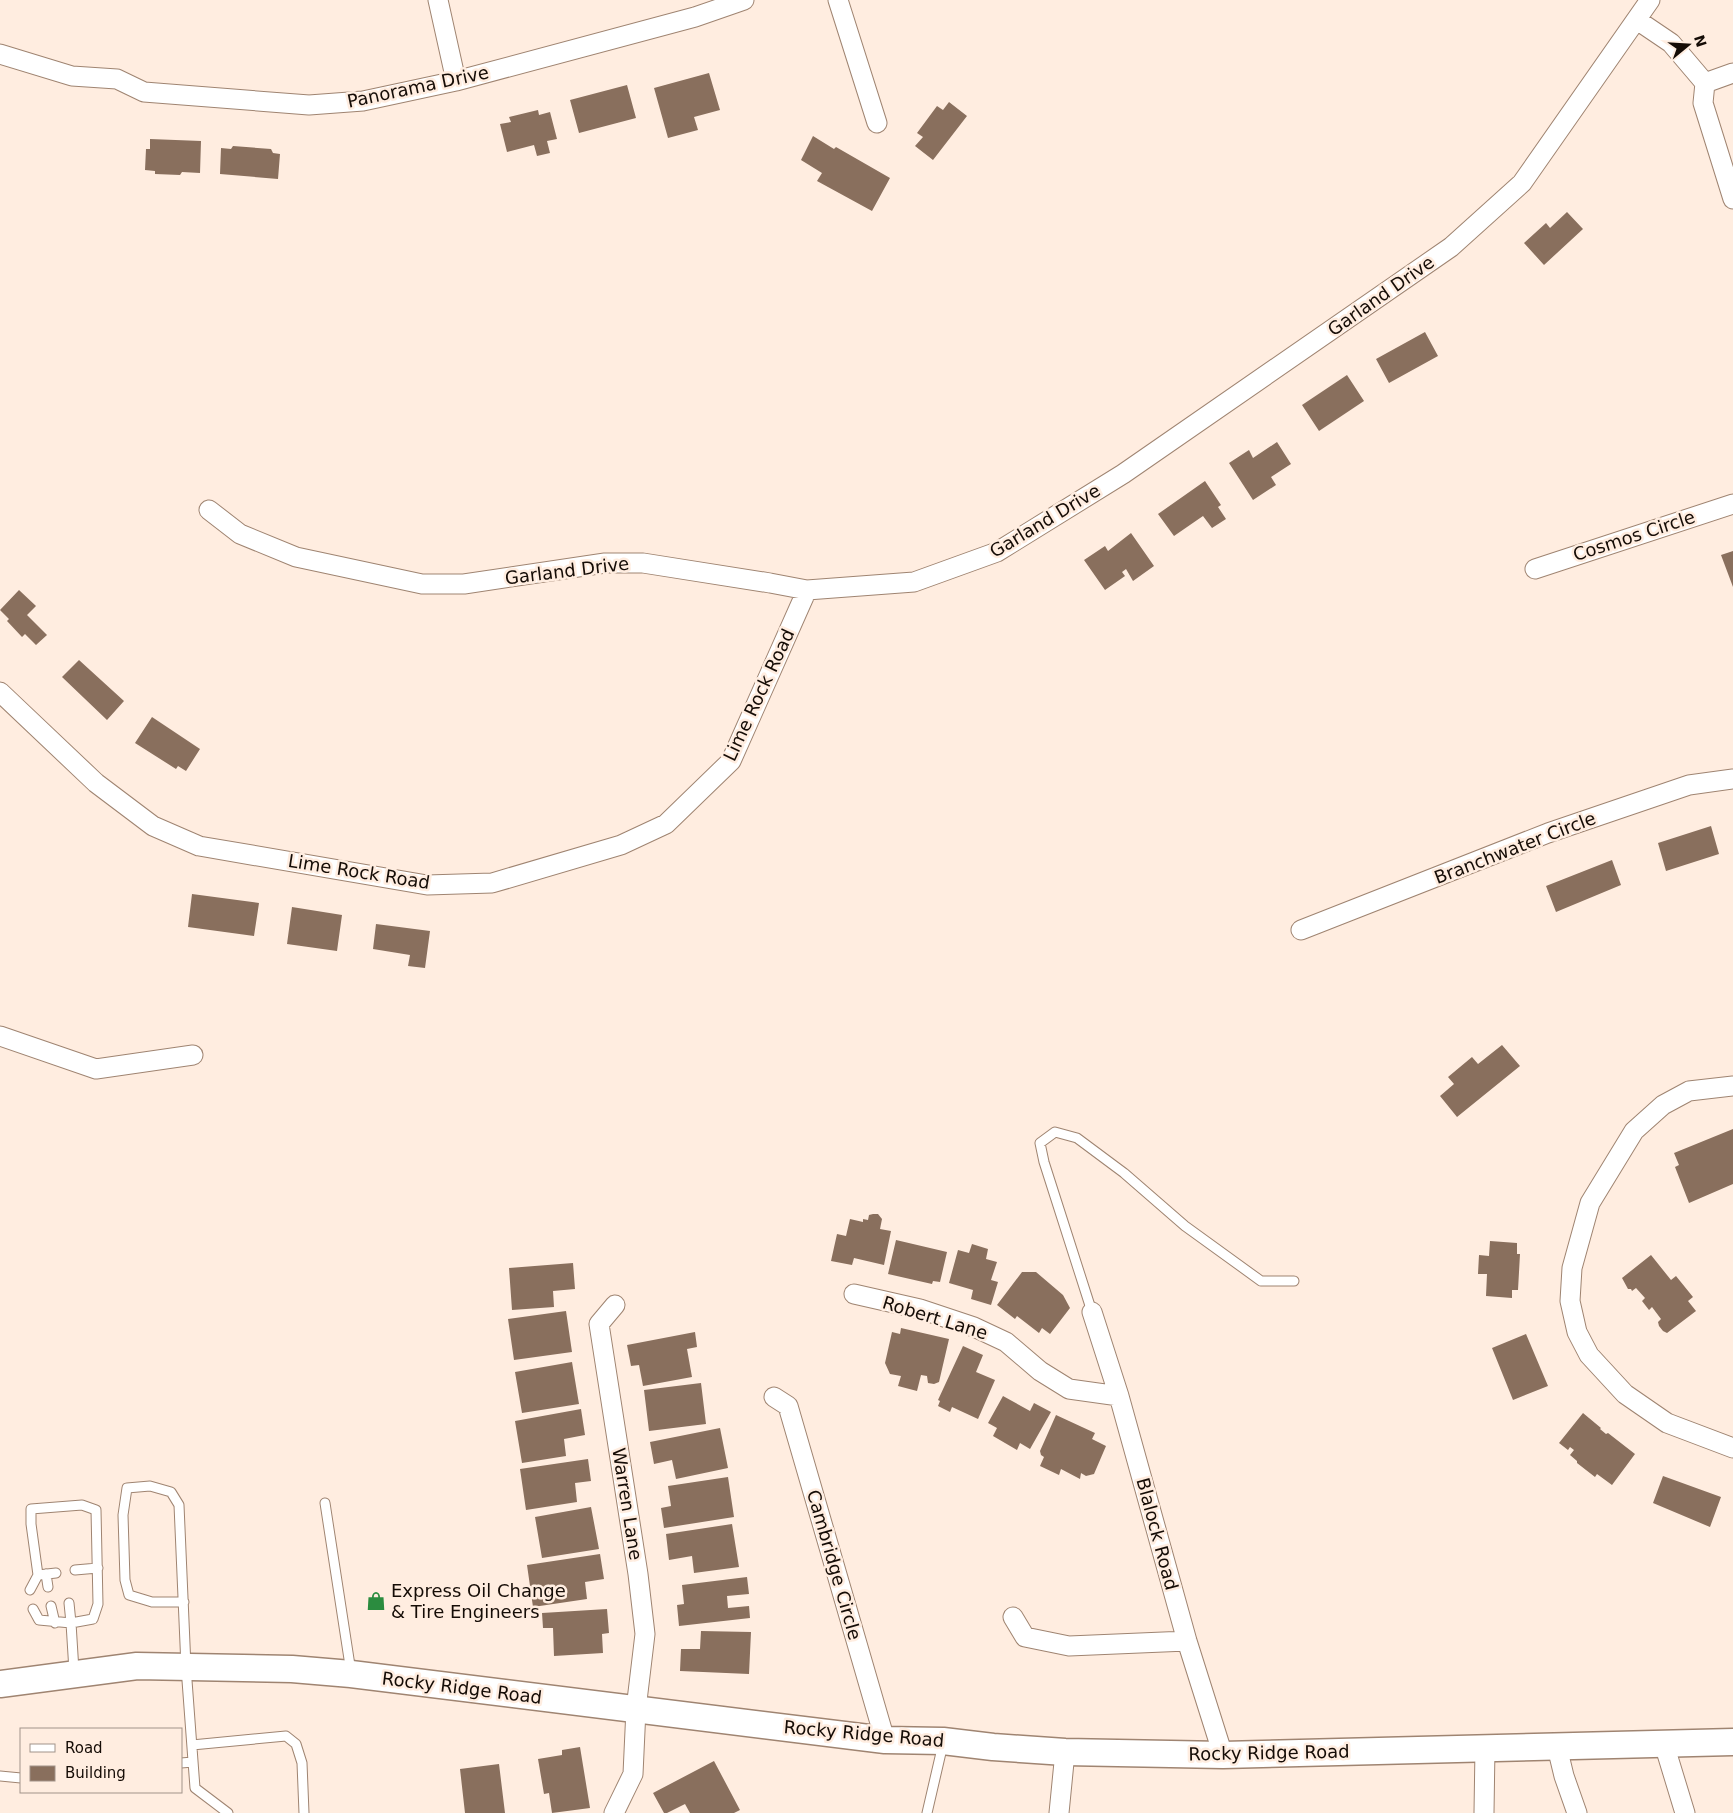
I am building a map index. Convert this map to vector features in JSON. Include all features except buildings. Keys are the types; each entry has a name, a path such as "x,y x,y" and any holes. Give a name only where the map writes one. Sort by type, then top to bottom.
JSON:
{"main road":[{"name":"Rocky Ridge Road","path":"0,1684 137,1666 292,1669 351,1674 885,1740 943,1742 1065,1752 1223,1755 1733,1742"}],"street":[{"path":"438,0 456,81"},
{"name":"Panorama Drive","path":"0,54 72,76 117,79 144,92 309,105 363,101 456,81 695,16 744,0"},
{"path":"838,0 877,123"},
{"name":"Garland Drive","path":"209,510 240,534 296,557 422,584 464,584 606,563 643,563 807,590 914,582 997,552 1127,472 1451,247 1522,183 1650,0"},
{"path":"1637,20 1671,43 1705,83 1703,103 1733,199"},
{"path":"1705,83 1733,74"},
{"name":"Cosmos Circle","path":"1535,569 1733,504"},
{"name":"Lime Rock Road","path":"0,692 96,783 153,826 199,846 427,885 492,883 621,845 666,824 731,761 807,590"},
{"name":"Branchwater Circle","path":"1301,930 1548,834 1689,785 1733,779"},
{"path":"0,1036 96,1070 193,1055"},
{"path":"1733,1086 1689,1091 1663,1105 1634,1131 1590,1203 1572,1268 1570,1300 1577,1332 1589,1355 1625,1394 1667,1423 1733,1448"},
{"name":"Robert Lane","path":"854,1294 920,1309 974,1327 1006,1342 1040,1371 1069,1389 1119,1396"},
{"name":"Warren Lane","path":"614,1813 633,1774 636,1709 644,1634 638,1574 599,1324 615,1305"},
{"name":"Blalock Road","path":"1092,1312 1119,1396 1187,1641 1223,1755"},
{"name":"Cambridge Circle","path":"774,1396 788,1406 885,1740"},
{"path":"1013,1616 1026,1637 1069,1646 1187,1641"},
{"path":"1664,1744 1684,1813"},
{"path":"1557,1747 1564,1776 1577,1813"},
{"path":"1484,1813 1485,1748"},
{"path":"1060,1813 1065,1752"}],"lane":[{"path":"1092,1312 1044,1162 1040,1143 1055,1132 1077,1138 1124,1173 1184,1226 1261,1281 1294,1281"},
{"path":"184,1602 152,1602 129,1595 125,1580 123,1515 127,1488 150,1486 171,1492 180,1505 184,1602 186,1667 195,1788 228,1813"},
{"path":"325,1503 351,1674"},
{"path":"33,1609 39,1620 55,1623 71,1623 94,1619 98,1604 96,1510 82,1505 31,1510 31,1524 47,1574 48,1587"},
{"path":"75,1570 98,1568"},
{"path":"30,1590 47,1574"},
{"path":"69,1603 74,1674"},
{"path":"52,1606 55,1623"},
{"path":"192,1745 286,1736 296,1744 302,1762 304,1813"},
{"path":"927,1813 943,1742"},
{"path":"182,1763 193,1762"},
{"path":"0,1776 20,1778"}],"place":[{"name":"Express Oil Change & Tire Engineers","path":"376,1601"}]}
